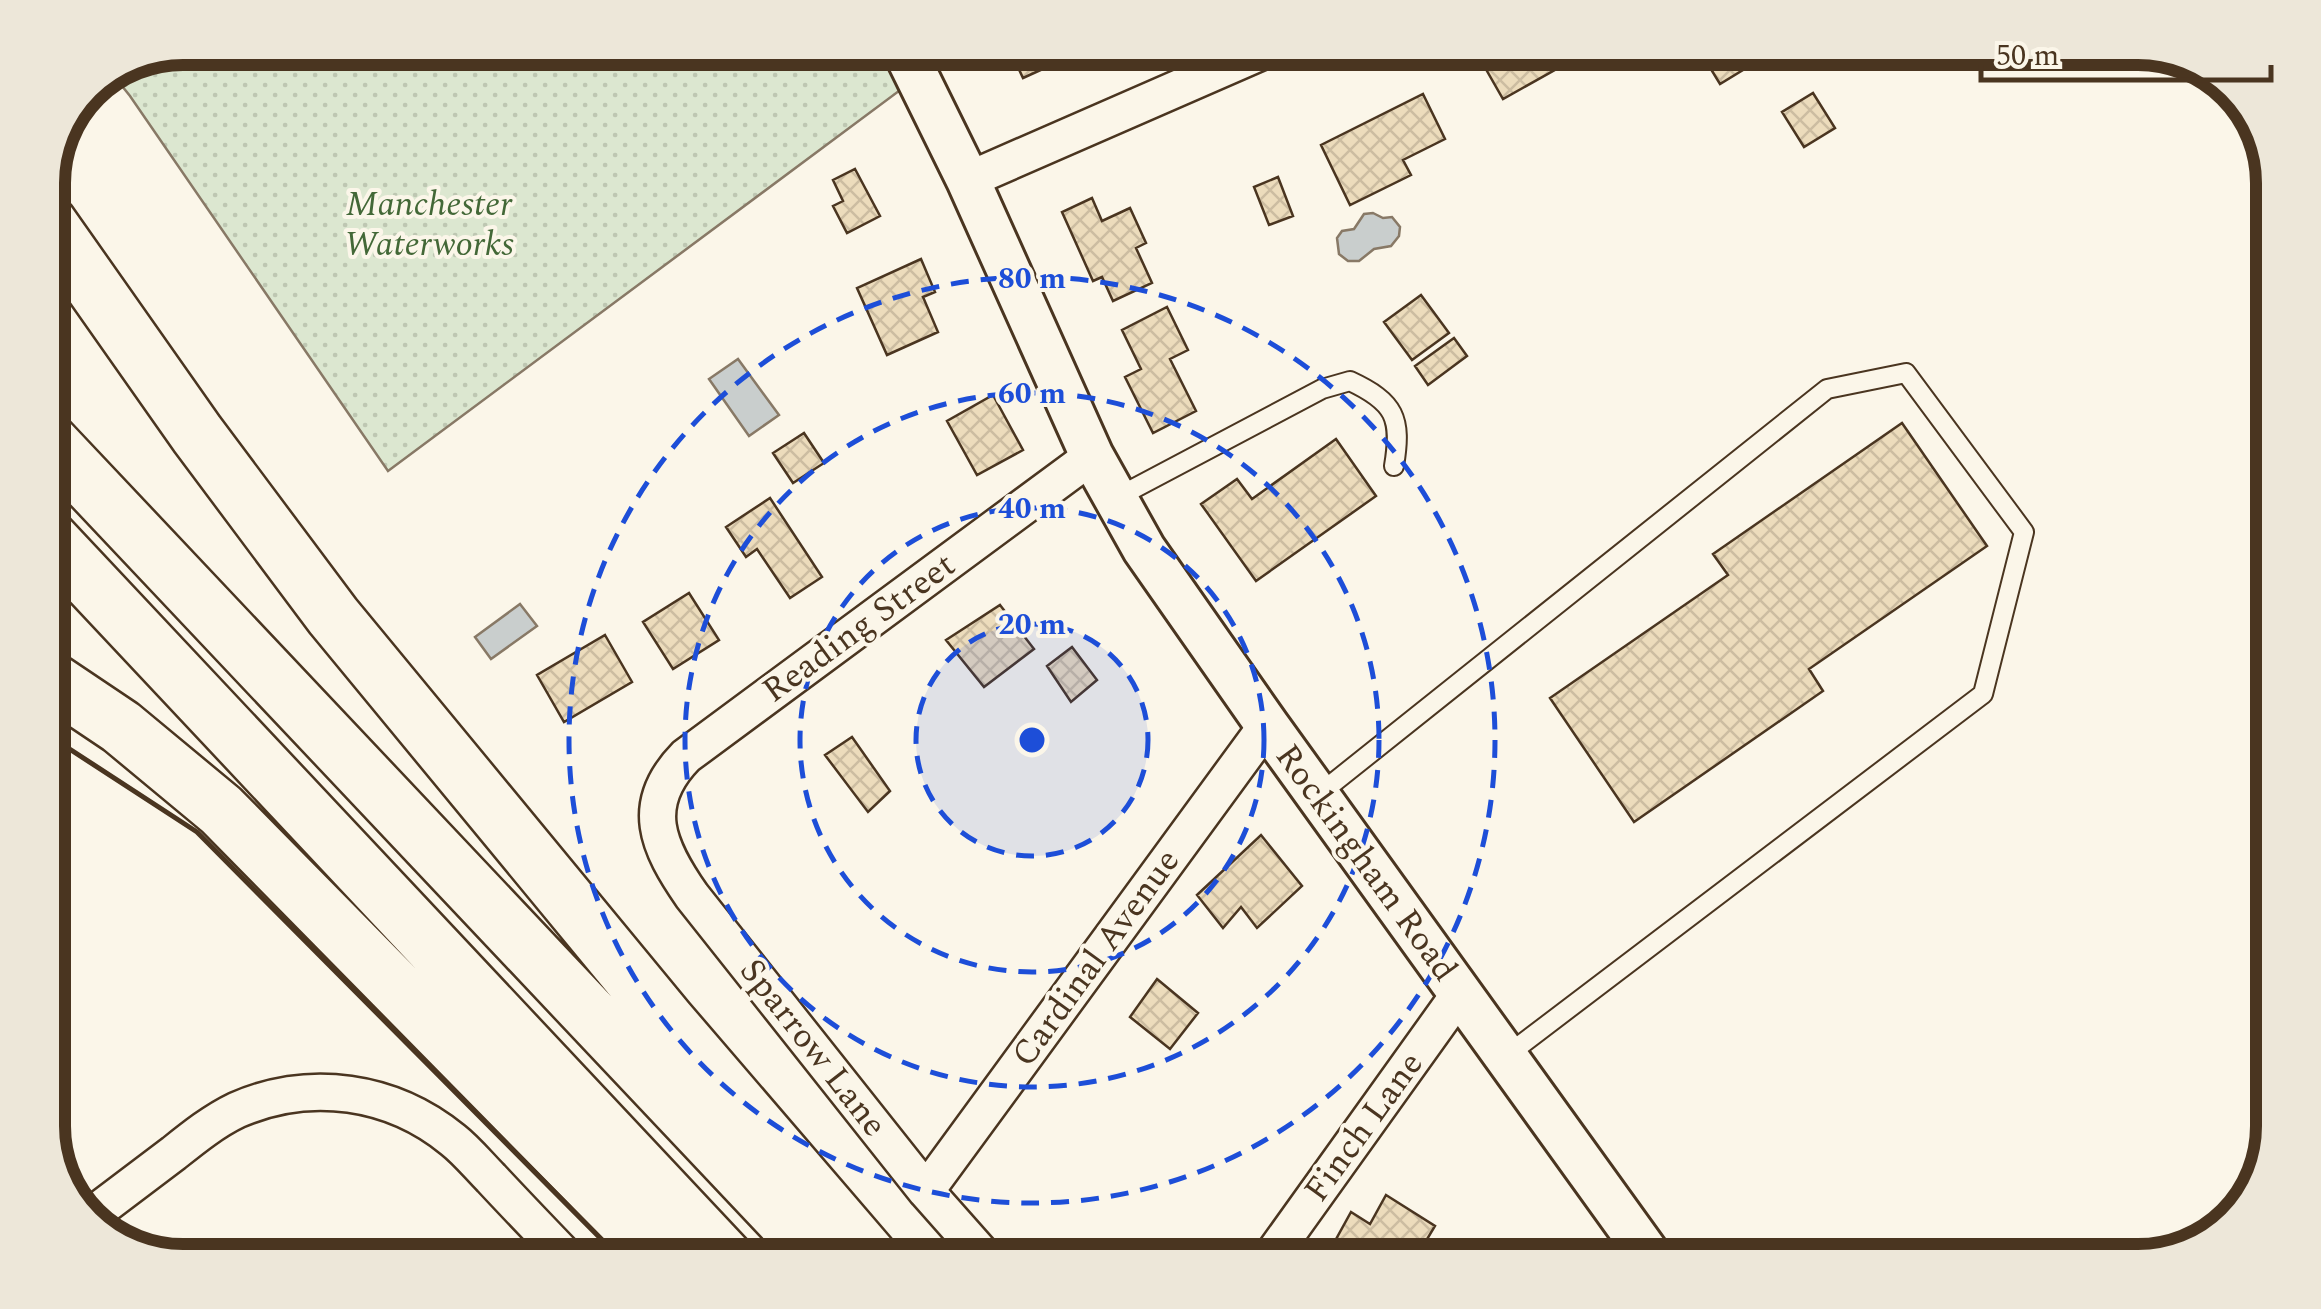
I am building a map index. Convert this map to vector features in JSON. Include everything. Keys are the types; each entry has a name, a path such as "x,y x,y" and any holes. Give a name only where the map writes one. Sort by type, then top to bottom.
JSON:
{"highway":[{"path":"65,246 197,434 333,616 666,1021 857,1244"},
{"path":"65,458 806,1244"},
{"path":"65,555 711,1244"},
{"path":"65,689 121,727 222,810 649,1244"}],"street":[{"name":"Rockingham Road","path":"911,65 968,180 1092,456 1144,549 1640,1244"},
{"path":"968,180 1231,65"},
{"name":"Reading Street","path":"657,823 663,787 686,756 1092,456"},
{"name":"Cardinal Avenue","path":"926,1191 1267,725"},
{"name":"Sparrow Lane","path":"657,823 670,863 692,896 972,1244"},
{"name":"Finch Lane","path":"1281,1244 1460,993"},
{"path":"99,1209 206,1128 235,1111 302,1092 333,1092 398,1106 428,1122 455,1141 553,1244"}],"lane":[{"path":"1318,795 1826,389 1906,373 2024,532 1984,694 1505,1056"},
{"path":"1116,498 1322,389 1350,381 1386,404 1395,419 1399,436 1394,466"}],"green space":[{"name":"Manchester Waterworks","path":"183,65 891,65 903,88 388,471 120,83 160,67"}],"shaded area":[{"path":"1364,214 1392,217 1400,227 1399,236 1391,246 1374,249 1359,261 1348,261 1339,254 1337,238 1342,231 1354,229"},
{"path":"738,359 779,415 749,436 709,379"},
{"path":"520,604 537,626 491,659 475,637"}],"building":[{"path":"1017,65 1052,65 1023,78"},
{"path":"1484,65 1564,65 1503,99"},
{"path":"1708,65 1751,65 1720,84"},
{"path":"1813,93 1835,128 1804,147 1782,112"},
{"path":"1423,94 1445,139 1403,160 1411,175 1350,205 1321,145"},
{"path":"855,169 880,216 847,233 833,206 843,201 833,180"},
{"path":"1278,177 1293,216 1269,225 1254,187"},
{"path":"1092,198 1102,221 1130,208 1146,243 1136,248 1152,283 1113,301 1102,277 1093,281 1062,212"},
{"path":"921,259 935,292 923,297 938,332 887,355 857,288"},
{"path":"1421,295 1449,333 1412,360 1384,322"},
{"path":"1167,307 1188,350 1170,359 1196,411 1153,433 1125,377 1141,369 1122,330"},
{"path":"1454,338 1467,356 1428,385 1415,366"},
{"path":"993,395 1023,450 977,475 947,421"},
{"path":"1902,423 1987,546 1809,669 1823,691 1634,822 1550,698 1728,575 1713,554"},
{"path":"804,433 824,463 793,483 773,453"},
{"path":"1336,439 1376,496 1256,581 1201,504 1237,479 1252,499"},
{"path":"770,498 822,577 790,598 757,549 746,557 726,527"},
{"path":"689,593 719,640 673,669 643,622"},
{"path":"1000,605 1034,649 984,687 946,640"},
{"path":"605,635 632,682 564,722 537,675"},
{"path":"1072,647 1097,680 1071,702 1047,666"},
{"path":"852,737 890,791 868,812 825,755"},
{"path":"1261,835 1302,886 1257,928 1241,907 1223,928 1197,895"},
{"path":"1157,979 1198,1013 1170,1049 1130,1017"},
{"path":"1386,1195 1435,1226 1424,1244 1333,1244 1351,1212 1370,1224"}],"wall":[{"path":"65,746 197,832 606,1244"}]}
